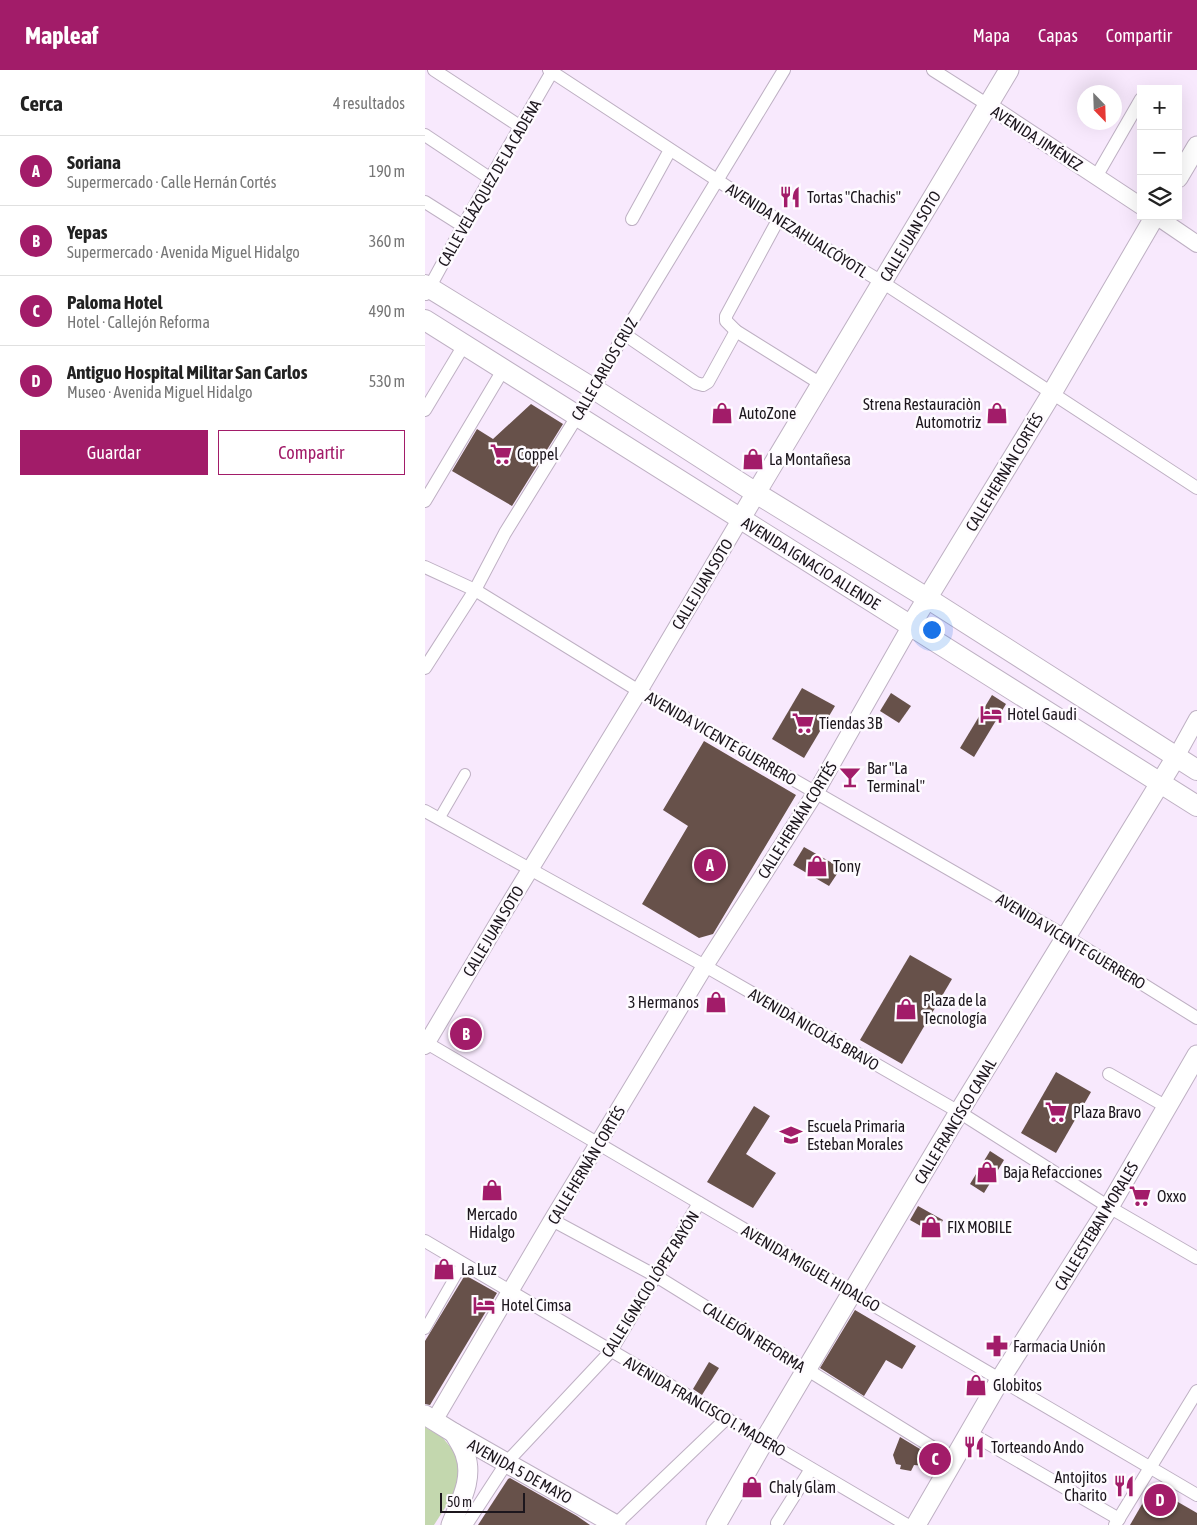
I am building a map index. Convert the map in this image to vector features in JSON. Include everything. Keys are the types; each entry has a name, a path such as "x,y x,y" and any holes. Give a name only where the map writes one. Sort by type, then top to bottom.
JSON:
{"main road":[{"name":"CALLE JUAN SOTO","path":"741,518 1009,70"},
{"path":"1180,175 1197,146"},
{"name":"CALLE HERNÁN CORTÉS","path":"911,626 1154,220"},
{"name":"AVENIDA IGNACIO ALLENDE","path":"427,289 593,389 1197,770"},
{"name":"AVENIDA IGNACIO ALLENDE","path":"425,320 1197,806"},
{"name":"CALLE FRANCISCO CANAL","path":"716,1525 764,1440 959,1112 1176,757"},
{"name":"CALLE ESTEBAN MORALES","path":"916,1525 1001,1378 1109,1207 1197,1055"},
{"name":"AVENIDA 5 DE MAYO","path":"430,1418 454,1434 507,1462 615,1525"},
{"path":"451,1525 465,1490 469,1468 465,1452 454,1434"}],"street":[{"path":"434,70 521,127"},
{"name":"CALLE CARLOS CRUZ","path":"425,668 475,590 505,533 784,70"},
{"name":"AVENIDA JIMÉNEZ","path":"933,70 1137,203"},
{"name":"CALLE VELÁZQUEZ DE LA CADENA","path":"427,289 521,127 551,71"},
{"name":"AVENIDA NEZAHUALCÓYOTL","path":"551,71 778,220 882,282 1197,488"},
{"path":"1096,177 1137,106"},
{"path":"425,135 491,179"},
{"path":"632,220 670,150"},
{"path":"425,202 463,226"},
{"path":"778,220 726,316 726,320 736,331 821,384"},
{"path":"1162,220 1197,244"},
{"path":"624,334 696,383 703,385 708,382 736,331"},
{"path":"425,410 464,345"},
{"path":"425,501 503,370"},
{"name":"CALLE JUAN SOTO","path":"426,1044 741,518"},
{"name":"AVENIDA VICENTE GUERRERO","path":"425,567 475,590 639,691 1067,937 1197,1018"},
{"name":"CALLE HERNÁN CORTÉS","path":"430,1418 511,1290 705,966 816,792 911,626"},
{"name":"CALLE FRANCISCO CANAL","path":"1176,757 1197,719"},
{"path":"439,819 465,774"},
{"name":"AVENIDA NICOLÁS BRAVO","path":"425,811 705,966 959,1112 1109,1207 1197,1258"},
{"name":"AVENIDA MIGUEL HIDALGO","path":"426,1044 1001,1378 1197,1495"},
{"path":"1109,1074 1167,1107"},
{"name":"CALLE IGNACIO LÓPEZ RAYÓN","path":"466,1525 507,1462 611,1351 699,1203"},
{"name":"CALLEJÓN REFORMA","path":"552,1220 656,1276 953,1460"},
{"name":"AVENIDA FRANCISCO I. MADERO","path":"425,1241 907,1525"},
{"path":"425,1329 463,1263"},
{"path":"969,1433 1117,1522 1197,1391"},
{"path":"615,1525 727,1418"},
{"path":"777,1523 811,1469"}],"green space":[{"path":"425,1427 442,1437 453,1450 460,1468 459,1486 434,1525 425,1525"}],"building":[{"name":"Coppel","path":"531,404 563,424 512,506 452,471 477,429 493,439"},
{"name":"Tiendas 3B","path":"802,688 835,706 804,758 772,739"},
{"path":"891,693 911,706 899,723 880,711"},
{"path":"992,695 1006,704 974,757 960,748"},
{"path":"704,741 796,795 713,934 699,938 642,904 688,826 663,810"},
{"name":"Tony","path":"804,847 841,868 829,886 793,865"},
{"name":"Plaza de la Tecnología","path":"910,955 952,979 902,1064 860,1040"},
{"path":"461,1019 480,1030 470,1049 451,1037"},
{"name":"Plaza Bravo","path":"1056,1072 1091,1092 1056,1153 1021,1133"},
{"path":"754,1106 770,1116 746,1154 776,1173 753,1208 707,1182"},
{"name":"Baja Refacciones","path":"990,1151 1004,1160 984,1193 970,1184"},
{"name":"FIX MOBILE","path":"918,1206 943,1220 935,1234 910,1220"},
{"path":"465,1275 497,1293 430,1405 425,1404 425,1341"},
{"path":"855,1310 916,1346 902,1369 886,1360 864,1396 820,1368"},
{"path":"709,1362 719,1368 702,1395 693,1389"},
{"path":"900,1437 940,1461 937,1467 914,1465 911,1471 900,1469 901,1465 896,1464 893,1455"},
{"path":"510,1478 577,1516 590,1525 478,1525"},
{"path":"1152,1487 1197,1513 1197,1525 1130,1525"}],"place":[{"name":"Tortas \"Chachis\"","path":"790,197"},
{"name":"AutoZone","path":"722,413"},
{"name":"Strena Restauraciòn Automotriz","path":"997,413"},
{"name":"Coppel","path":"501,454"},
{"name":"La Montañesa","path":"753,459"},
{"name":"Hotel Gaudi","path":"991,714"},
{"name":"Tiendas 3B","path":"803,723"},
{"name":"Bar \"La Terminal\"","path":"850,777"},
{"name":"Soriana","path":"710,865"},
{"name":"Tony","path":"817,866"},
{"name":"3 Hermanos","path":"716,1002"},
{"name":"Plaza de la Tecnología","path":"906,1009"},
{"name":"Yepas","path":"466,1034"},
{"name":"Plaza Bravo","path":"1056,1112"},
{"name":"Escuela Primaria Esteban Morales","path":"791,1135"},
{"name":"Baja Refacciones","path":"987,1172"},
{"name":"Mercado Hidalgo","path":"492,1190"},
{"name":"Oxxo","path":"1140,1196"},
{"name":"FIX MOBILE","path":"931,1227"},
{"name":"La Luz","path":"444,1269"},
{"name":"Hotel Cimsa","path":"484,1305"},
{"name":"Farmacia Unión","path":"997,1346"},
{"name":"Globitos","path":"976,1385"},
{"name":"Torteando Ando","path":"974,1447"},
{"name":"Paloma Hotel","path":"935,1459"},
{"name":"Antojitos Charito","path":"1124,1486"},
{"name":"Chaly Glam","path":"752,1487"},
{"name":"Antiguo Hospital Militar San Carlos","path":"1160,1500"}]}
